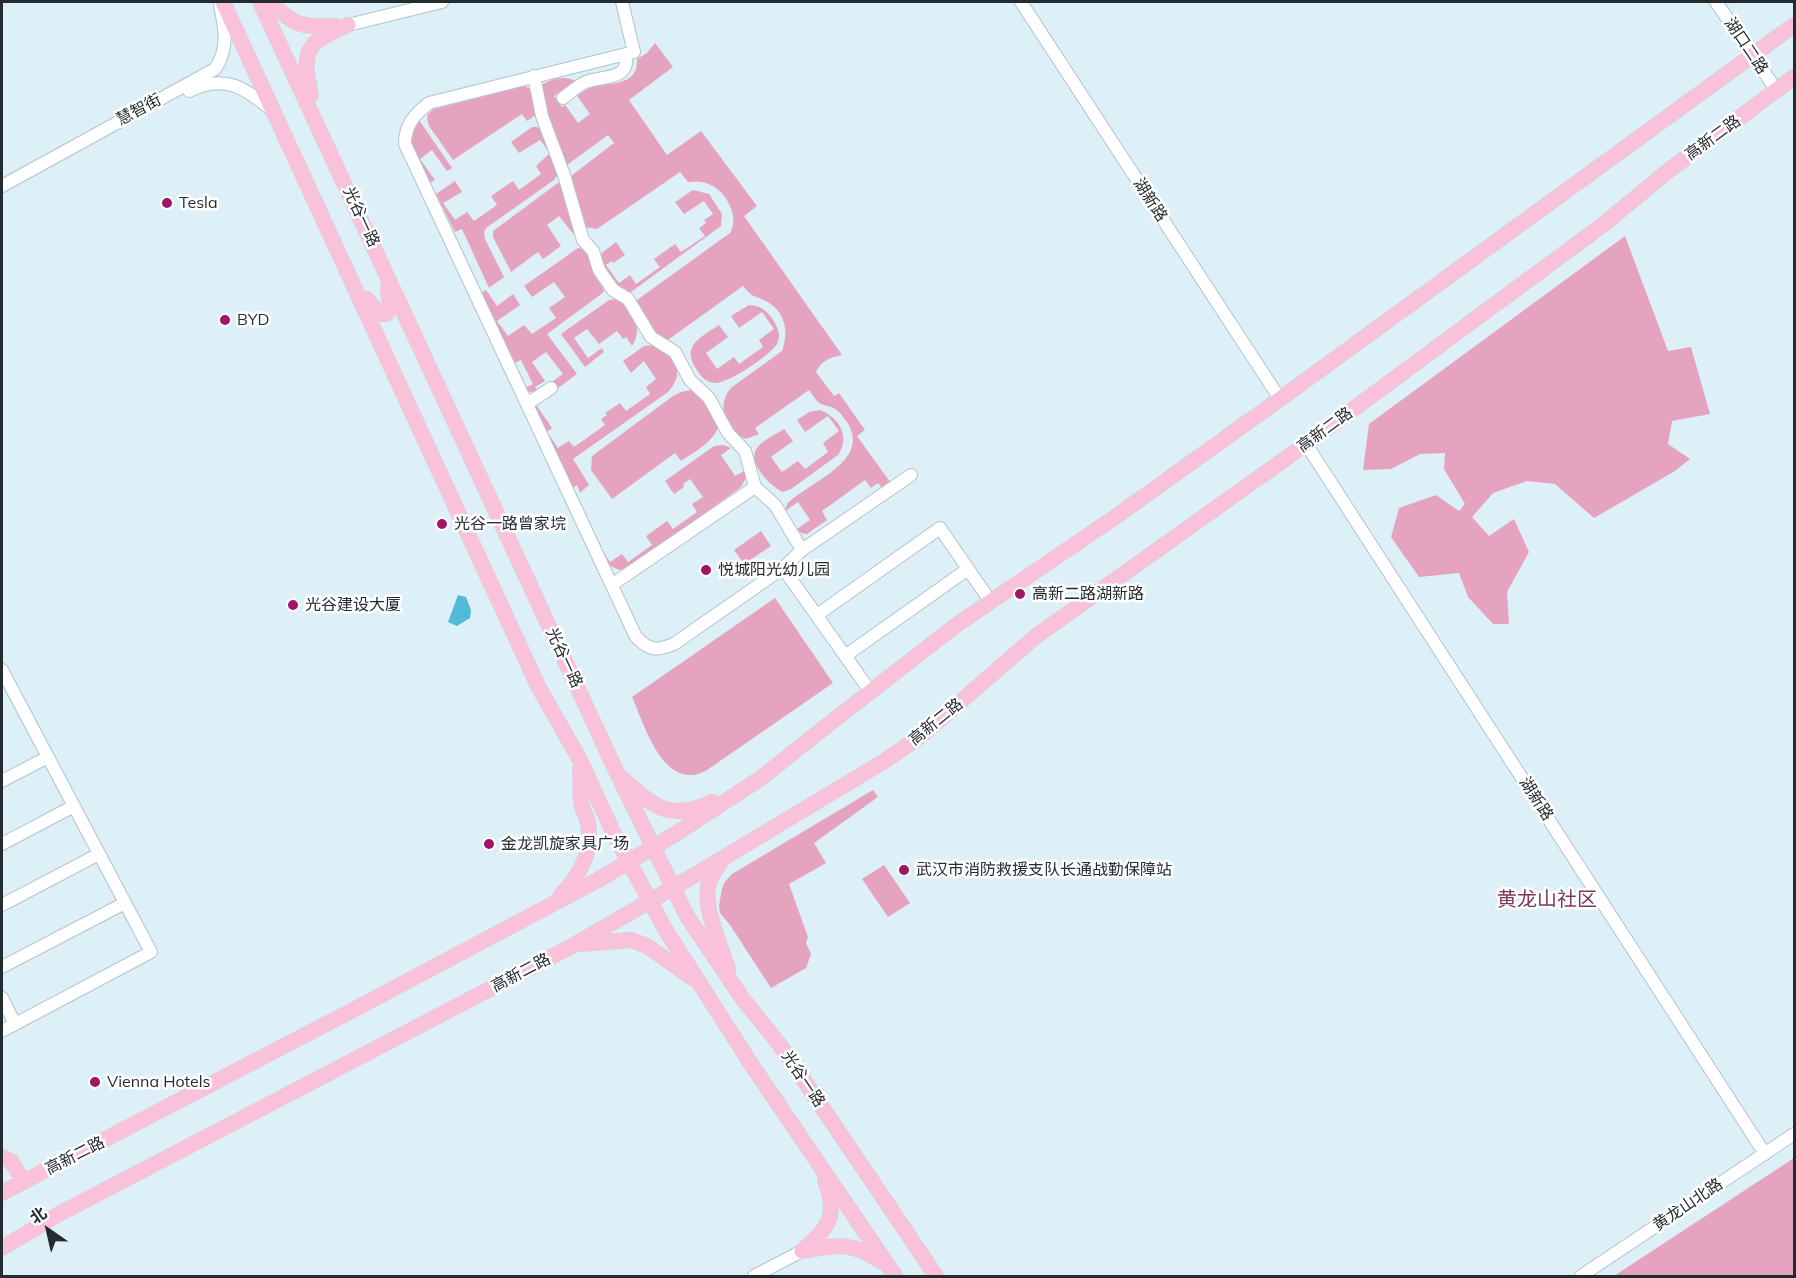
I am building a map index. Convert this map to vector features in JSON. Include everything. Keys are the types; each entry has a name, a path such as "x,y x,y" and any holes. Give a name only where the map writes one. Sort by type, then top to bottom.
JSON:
{"main road":[{"name":"光谷一路","path":"224,2 538,686 579,760 629,862 699,983 891,1272"},
{"name":"光谷一路","path":"260,2 617,773 687,916 732,984 780,1045 936,1276"},
{"path":"270,2 282,14 306,27 348,25"},
{"path":"319,126 306,70 307,59 312,45 320,37 348,25"},
{"name":"高新二路","path":"2,1193 189,1097 629,862 761,778 955,626 1118,515 1280,399 1751,54 1794,25"},
{"name":"高新二路","path":"2,1248 59,1214 574,945 884,762 921,736 1035,637 1306,444 1604,224 1668,171 1794,77"},
{"path":"351,277 379,314 386,314 390,308 389,293 381,261"},
{"path":"553,903 574,882 589,844 588,821 582,805 579,760"},
{"path":"617,773 651,804 672,811 696,809 761,778"},
{"path":"726,855 712,875 708,898 732,984"},
{"path":"574,945 609,940 631,940 647,946 699,983"},
{"path":"2,1157 11,1161 24,1182"},
{"path":"802,1251 823,1232 830,1214 831,1194 820,1166"},
{"path":"802,1251 832,1246 850,1246 866,1251 891,1272"}],"street":[{"name":"慧智街","path":"2,186 215,69 224,48 225,36 219,2"},
{"path":"348,25 442,2"},
{"path":"622,2 634,52 429,103 417,112 405,133 405,144 636,637 646,647 660,650 674,644 783,568 802,550 911,475"},
{"name":"湖新路","path":"1021,2 1280,399"},
{"name":"湖口二路","path":"1716,2 1777,91"},
{"path":"563,98 586,82 613,76 624,70 628,63 626,54"},
{"path":"534,76 543,116 564,175 583,240 593,250 599,270 613,290 628,299 651,337 675,352 690,380 709,398 728,433 745,451 754,487 775,505 802,550"},
{"name":"慧智街","path":"2,194 141,116 214,82 237,86 250,93 276,114"},
{"path":"527,404 551,388"},
{"name":"湖新路","path":"1306,444 1765,1154"},
{"path":"613,584 754,487"},
{"path":"816,615 940,528 991,602"},
{"path":"783,568 870,692"},
{"path":"845,656 968,569"},
{"path":"2,670 151,952 2,1030"},
{"path":"2,781 48,757"},
{"path":"2,844 74,806"},
{"path":"2,905 99,854"},
{"path":"2,968 125,903"},
{"path":"2,998 15,1024"},
{"name":"黄龙山北路","path":"1581,1276 1794,1134"},
{"path":"754,1276 802,1251"}],"shaded area":[{"path":"655,43 673,67 629,100 667,155 701,131 757,206 744,216 842,355 826,360 816,372 834,396 839,393 865,430 857,436 890,482 882,488 878,483 871,488 865,480 822,511 827,520 807,534 797,529 810,520 798,502 785,511 787,504 827,476 849,454 853,442 850,428 839,412 818,402 809,390 755,428 759,434 746,439 728,424 723,409 724,401 732,387 782,351 785,330 778,311 766,301 751,294 743,286 665,342 655,334 635,303 730,233 733,220 726,199 717,188 700,182 688,182 680,172 597,229 585,227 571,176 614,143 608,135 567,165 563,162 546,114 541,86 544,84 562,78 575,81 554,96 562,107 565,105 578,123 590,114 577,96 590,88 628,79 636,68 637,59 647,53"},
{"path":"525,86 532,90 536,115 527,121 522,114 453,160 429,126 428,114 434,109"},
{"path":"419,120 452,168 447,171 432,150 420,159 435,180 429,183 408,143 412,125"},
{"path":"532,127 542,130 559,173 554,180 486,228 485,239 504,277 489,288 462,229 455,232 436,194 455,181 462,192 443,203 455,220 467,212 474,221 497,205 491,196 513,181 519,190 541,174 536,166 550,153 540,140 519,153 511,142"},
{"path":"558,183 562,184 575,236 559,216 547,225 561,246 543,259 538,252 511,272 493,237 493,231"},
{"path":"693,190 709,194 722,214 721,226 631,292 620,290 603,268 600,257 616,242 625,255 606,265 619,283 630,275 636,284 660,267 654,259 675,244 681,252 705,236 699,228 706,223 704,220 713,214 704,201 684,214 675,202"},
{"path":"1625,236 1668,351 1691,347 1710,414 1672,421 1668,444 1690,459 1675,471 1594,518 1555,484 1527,481 1493,493 1472,517 1489,536 1514,519 1529,552 1507,592 1509,624 1493,624 1468,597 1459,573 1419,577 1391,537 1399,508 1436,495 1459,511 1465,504 1444,469 1445,453 1420,454 1391,469 1363,470 1369,424"},
{"path":"578,248 586,252 604,292 547,334 577,374 554,391 548,385 563,374 546,352 532,362 545,381 535,387 538,391 528,392 525,388 533,384 521,360 513,364 479,294 486,290 497,306 513,294 520,305 497,321 508,336 524,325 532,334 556,318 549,308 565,297 554,282 532,297 524,286"},
{"path":"616,299 632,313 635,320 637,333 632,346 626,337 623,339 617,331 599,344 587,329 574,338 588,358 602,348 604,352 585,367 561,334 609,300"},
{"path":"749,305 762,308 772,318 779,334 777,344 758,361 729,379 715,383 706,380 692,362 691,355 692,348 700,338 719,325 728,337 706,353 717,369 734,357 739,364 763,347 759,340 774,329 762,312 739,328 731,316"},
{"path":"655,345 668,355 676,366 677,378 674,384 668,392 573,459 589,485 580,493 577,485 572,488 533,409 537,406 552,428 547,432 558,448 569,441 574,447 605,425 601,419 607,415 605,413 620,403 626,411 650,394 646,387 656,379 644,361 631,373 623,361 644,346"},
{"path":"691,390 702,396 719,426 716,432 703,446 681,461 675,453 612,499 591,470 592,456 673,396"},
{"path":"820,410 833,417 841,428 842,448 838,455 791,489 783,492 772,485 761,473 754,454 766,440 784,429 793,441 771,457 782,472 798,461 805,469 828,452 823,443 839,431 828,416 805,432 797,420 809,412"},
{"path":"723,445 731,448 721,455 735,476 746,470 746,478 741,487 630,567 619,570 607,564 598,544 610,562 622,554 628,562 652,545 646,536 667,521 673,529 697,512 692,504 703,497 690,479 674,494 665,481 714,446"},
{"path":"761,531 771,546 744,564 734,550"},
{"path":"775,598 833,683 707,770 695,775 681,773 662,758 654,746 632,697"},
{"path":"873,790 878,797 814,843 826,863 789,884 808,937 806,943 811,954 806,968 771,988 720,913 719,906 724,883 732,874"},
{"path":"884,865 910,903 888,917 862,879"},
{"path":"1794,1158 1794,1276 1614,1276"}],"water":[{"path":"458,595 466,597 471,610 470,618 457,626 448,622"}],"place":[{"name":"Tesla","path":"167,203"},
{"name":"BYD","path":"225,320"},
{"name":"光谷一路曾家垸","path":"442,524"},
{"name":"悦城阳光幼儿园","path":"706,570"},
{"name":"高新二路湖新路","path":"1020,594"},
{"name":"光谷建设大厦","path":"293,605"},
{"name":"金龙凯旋家具广场","path":"489,844"},
{"name":"武汉市消防救援支队长通战勤保障站","path":"904,870"},
{"name":"Vienna Hotels","path":"95,1082"}],"district":[{"name":"黄龙山社区","path":"1547,900"}]}
